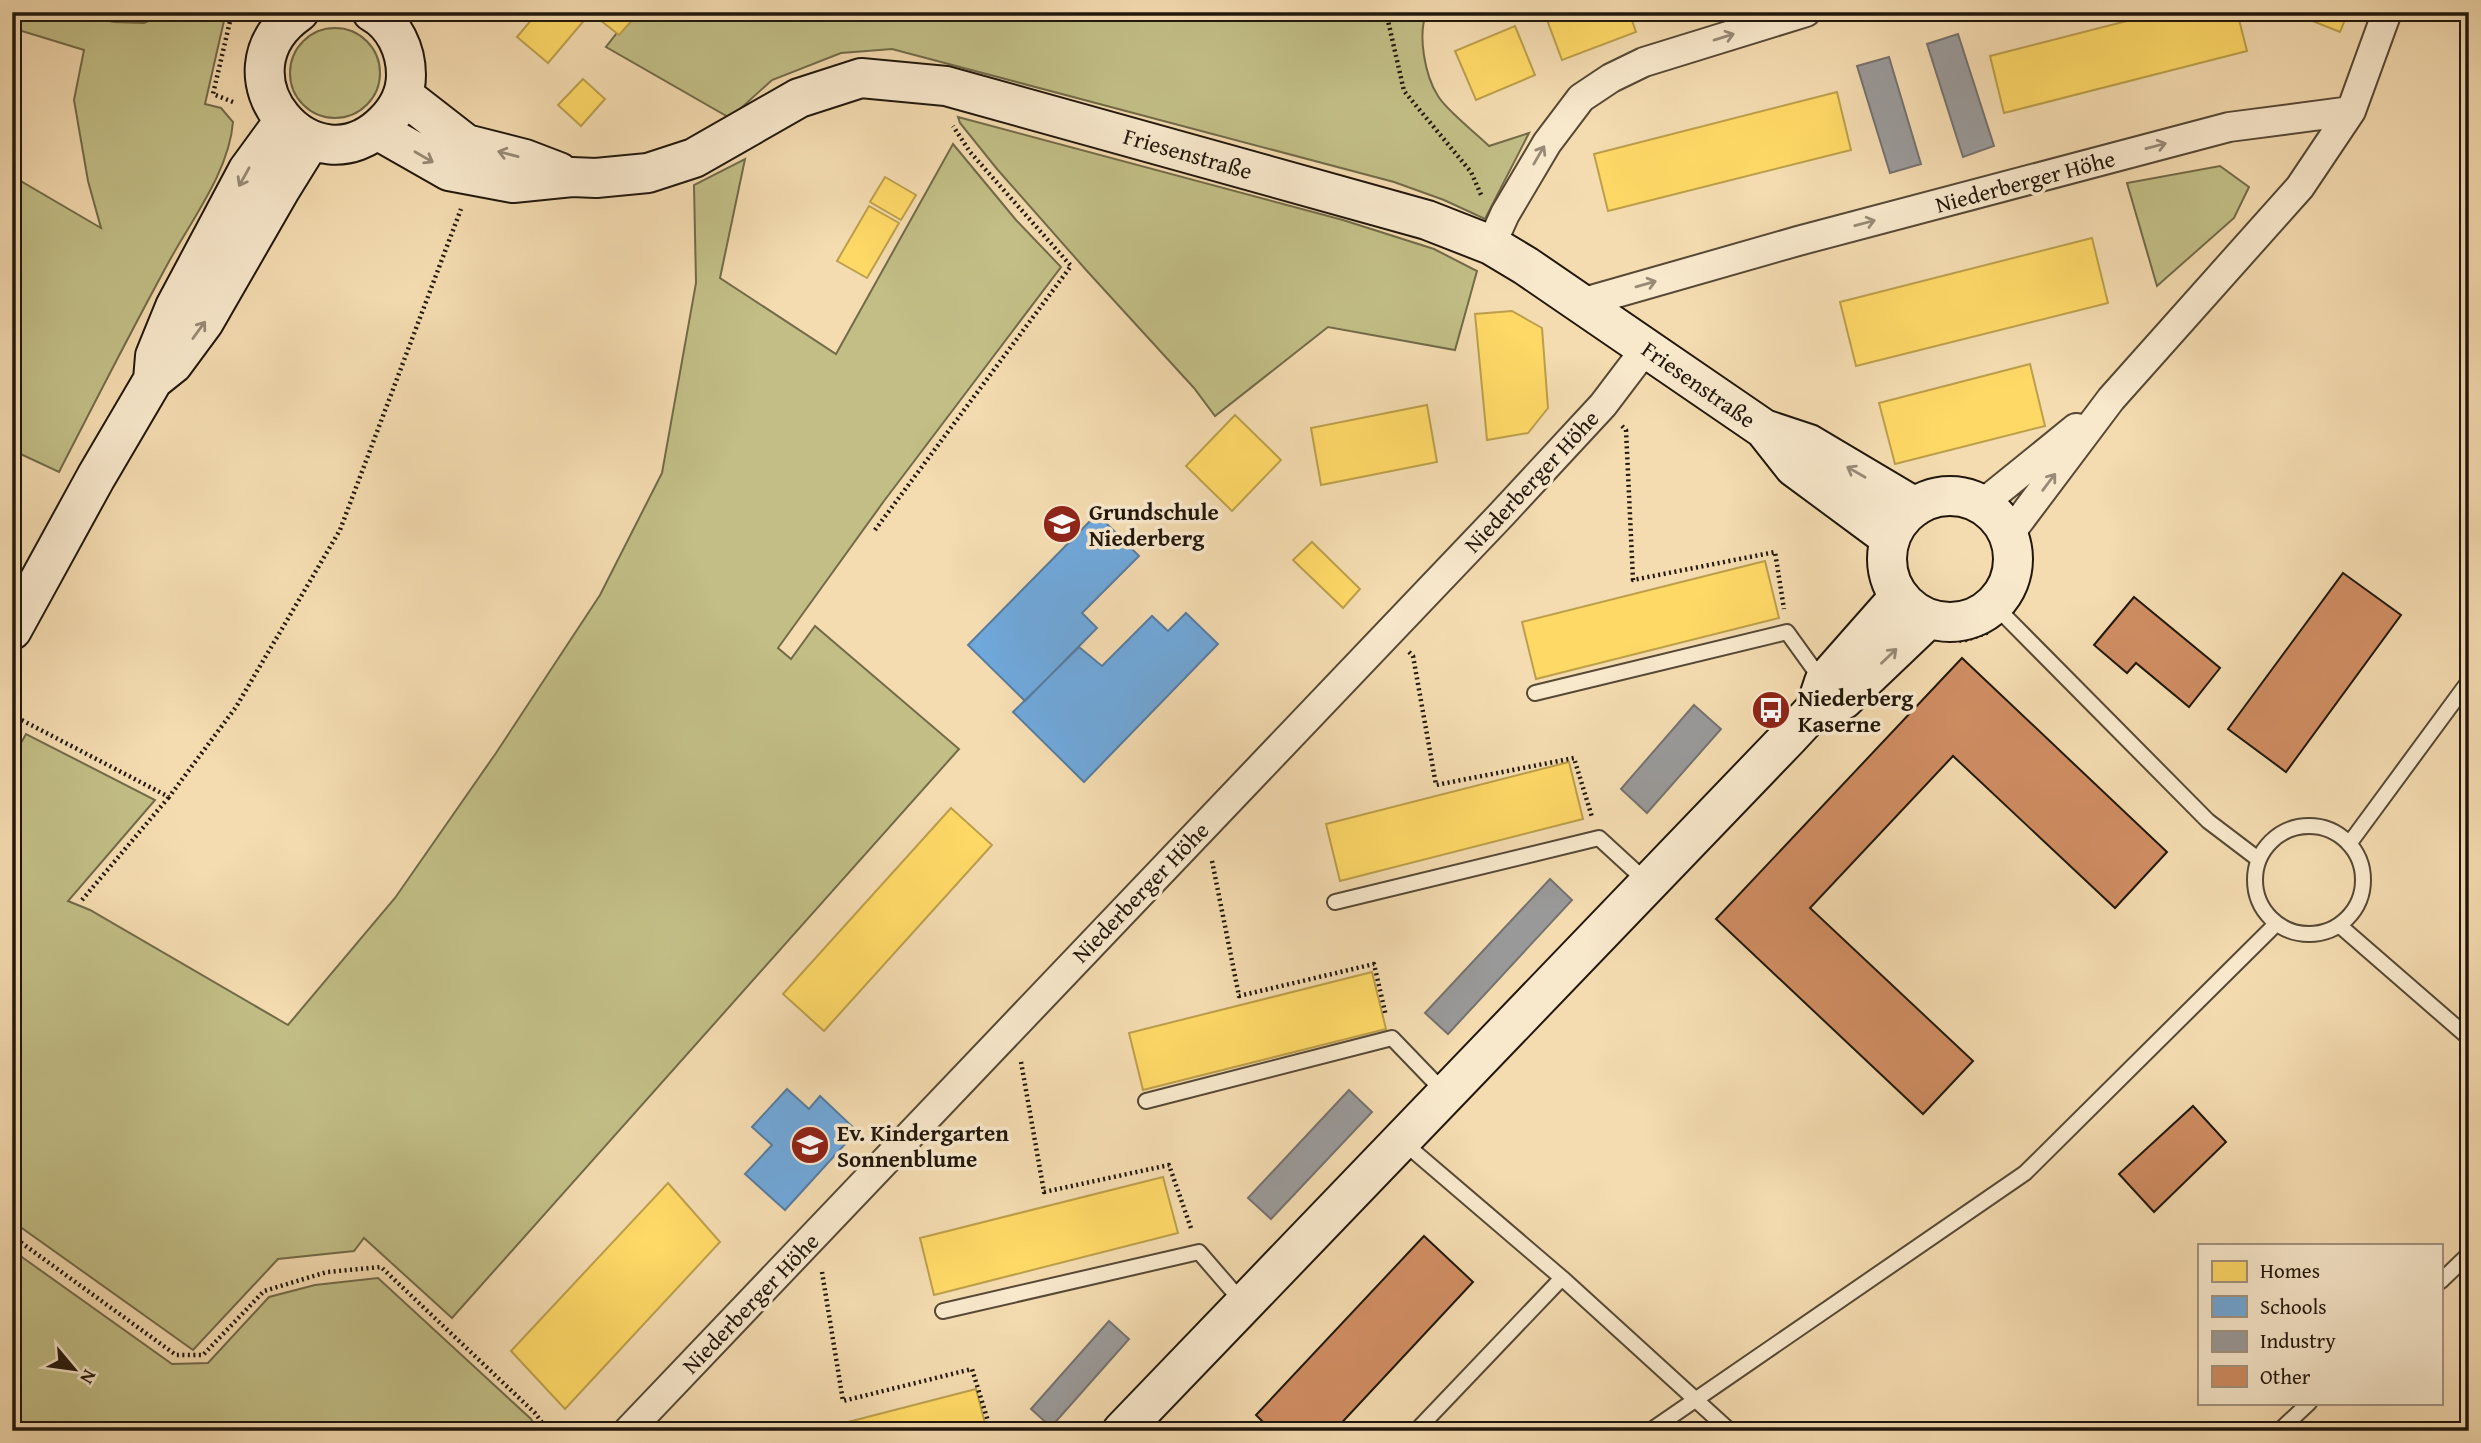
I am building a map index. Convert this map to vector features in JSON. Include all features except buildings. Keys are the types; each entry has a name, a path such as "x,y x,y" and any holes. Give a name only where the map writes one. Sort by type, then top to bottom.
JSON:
{"street":[{"path":"299,12 276,34 268,51 264,70 266,88 272,106 297,131 328,144 345,144 362,139 377,130 393,114 403,95 405,60 389,18"},
{"path":"1491,245 1505,214 1547,143 1581,98 1611,78 1644,62 1806,12"},
{"path":"2008,536 2111,399 2300,187 2351,111 2387,12"},
{"name":"Friesenstraße","path":"377,130 449,171 513,183 572,177 596,178 648,173 694,158 799,98 861,78 946,86 1427,220 1491,245 1647,347 1764,429 1809,444 1915,507"},
{"name":"Friesenstraße","path":"403,95 466,144 525,159 572,177"},
{"name":"Niederberger Höhe","path":"1581,303 1798,241 2229,127 2351,111"},
{"path":"12,630 153,380 155,356 175,307 248,170 297,131"},
{"name":"Niederberger Höhe","path":"628,1431 1390,632 1603,405 1647,347"},
{"path":"1981,505 2111,399"},
{"name":"Friesenstraße","path":"1764,429 1794,467 1890,538"},
{"path":"1949,496 1965,498 1981,505 1998,520 2008,536 2012,552 2008,582 1994,605 1967,620 1947,622 1913,608 1888,573 1890,538 1901,520 1926,501 1949,496"},
{"path":"1122,1431 1648,883 1819,696 1843,700 1913,608"}],"lane":[{"path":"1994,605 2208,821 2258,859"},
{"path":"1535,693 1787,632 1819,696"},
{"path":"2350,844 2469,681"},
{"path":"2317,826 2335,832 2350,844 2359,859 2363,877 2359,901 2347,919 2320,933 2293,932 2276,924 2262,908 2255,878 2258,859 2276,836 2288,830 2317,826"},
{"path":"1335,902 1599,838 1648,883"},
{"path":"1650,1431 2025,1173 2276,924"},
{"path":"2339,925 2469,1038"},
{"path":"1146,1101 1392,1038 1447,1094"},
{"path":"1402,1141 1562,1278 1730,1431"},
{"path":"943,1311 1199,1252 1245,1304"},
{"path":"2442,1280 2469,1254"},
{"path":"1416,1431 1562,1278"},
{"path":"2279,1431 2308,1404"}],"path":[{"path":"119,12 145,17 161,12"},
{"path":"1386,12 1404,91 1471,172 1483,199"},
{"path":"875,530 1071,266 970,152 949,121 960,90"},
{"path":"82,900 169,797 236,707 340,530 474,175"},
{"path":"1603,405 1626,430 1633,580 1775,551 1787,632"},
{"path":"1390,632 1413,656 1436,785 1574,758 1599,838"},
{"path":"12,715 169,797"},
{"path":"1191,838 1213,863 1239,996 1374,964 1392,1038"},
{"path":"1001,1038 1022,1063 1044,1192 1169,1165 1199,1252"},
{"path":"12,1236 176,1355 203,1355 264,1291 327,1272 381,1267 535,1413 548,1431"},
{"path":"803,1246 822,1271 843,1401 972,1369 991,1431"}],"shaded area":[{"path":"12,12 68,12 114,22 144,23 169,12 226,12 205,104 221,108 233,122 224,160 207,197 175,250 59,472 12,450 12,176 101,228 88,181 74,100 84,50 12,28"},
{"path":"633,12 1427,12 1423,32 1424,55 1429,78 1442,102 1489,146 1529,133 1485,219 1444,200 1394,182 892,49 841,53 772,80 730,118 606,47"},
{"path":"335,28 352,32 367,41 376,56 380,73 376,90 367,105 352,114 335,118 318,114 303,105 294,90 290,73 294,56 303,41 318,32"},
{"path":"958,117 1343,220 1434,249 1477,271 1455,350 1328,327 1215,416 1194,388 997,169"},
{"path":"953,144 1016,220 1061,267 884,501 778,648 791,659 815,626 959,749 452,1318 364,1238 354,1251 278,1259 193,1350 12,1221 12,759 26,734 155,800 68,901 90,910 288,1025 395,898 496,753 600,595 662,473 696,283 694,185 745,159 720,278 836,354"},
{"path":"2220,166 2249,187 2234,218 2157,286 2127,183"},
{"path":"12,1250 172,1364 208,1363 269,1297 315,1285 378,1278 531,1419 538,1431 12,1431"}],"place":[{"name":"Grundschule Niederberg","path":"1062,524"},
{"name":"Niederberg Kaserne","path":"1771,710"},
{"name":"Ev. Kindergarten Sonnenblume","path":"810,1145"}]}
